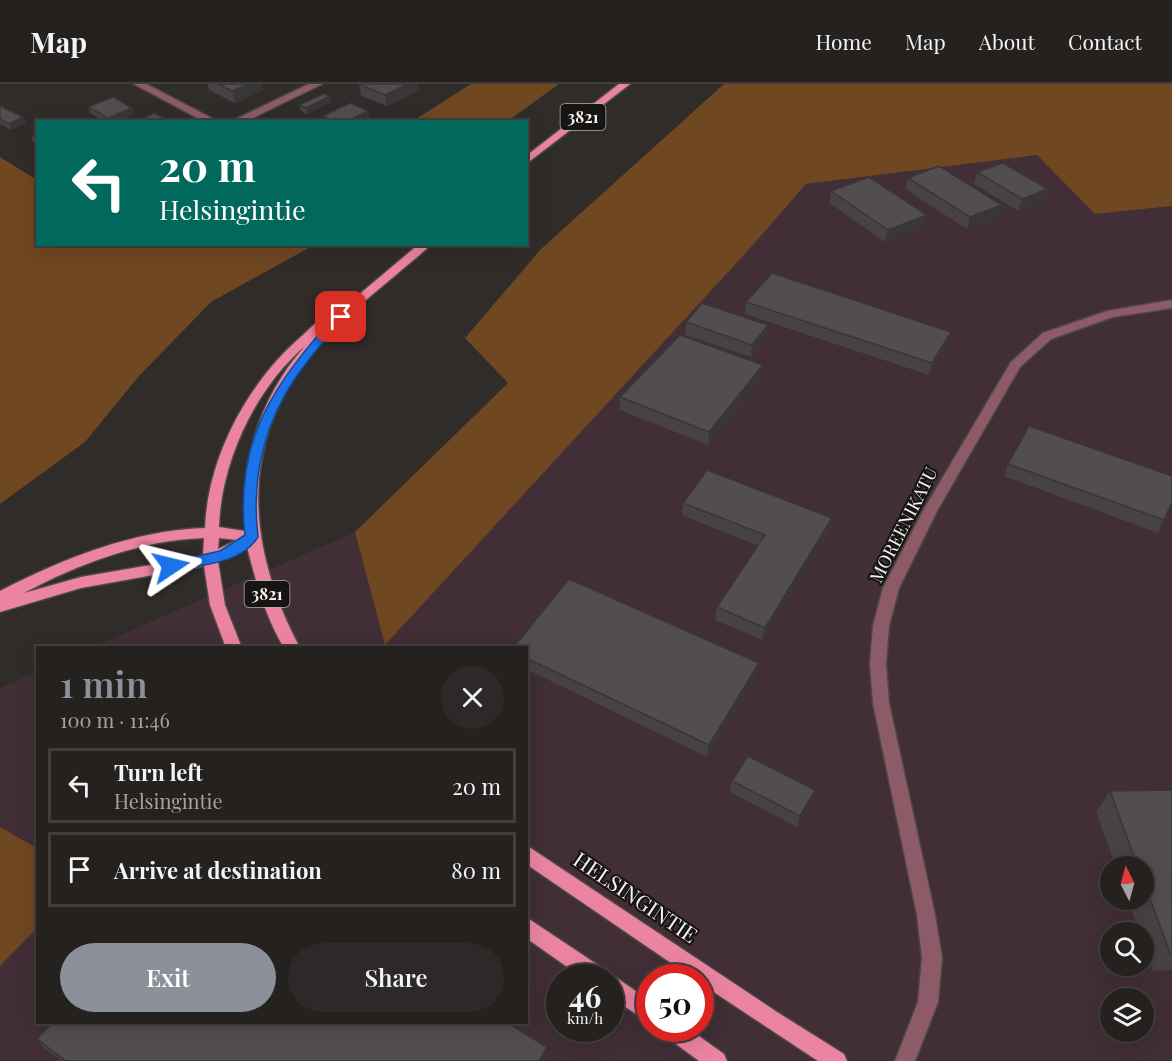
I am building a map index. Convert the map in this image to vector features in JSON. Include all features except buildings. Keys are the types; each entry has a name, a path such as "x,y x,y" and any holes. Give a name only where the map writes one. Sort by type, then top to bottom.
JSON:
{"main road":[{"name":"3821","path":"528,159 625,84"},
{"name":"3821","path":"291,646 269,603 255,558 248,509 249,482 257,445 269,412 305,356 328,328 424,246"},
{"name":"3821","path":"233,646 220,617 212,583 211,559 211,532 217,493 232,439 261,386 295,345 368,293"},
{"path":"0,598 64,566 148,541 232,531 252,537"},
{"path":"0,606 42,592 93,580 211,559 236,549 252,537"},
{"name":"HELSINGINTIE","path":"528,855 770,1019 837,1061"},
{"path":"528,927 580,964"},
{"path":"690,1042 717,1061"}],"street":[{"path":"139,84 210,120"},
{"path":"239,120 317,84"},
{"name":"MOREENIKATU","path":"905,1061 928,1002 932,958 926,915 881,703 878,664 881,626 891,588 930,511 1015,365 1047,336 1111,314 1172,304"}],"shaded area":[{"path":"471,84 559,84 509,120 415,120"},
{"path":"724,84 1172,84 1172,206 1095,214 1037,155 806,184 753,245 385,645 355,532 508,383 465,338 541,249"},
{"path":"1037,155 1095,214 1172,206 1172,1061 0,1061 0,966 36,928 36,1024 528,1024 528,646 96,646 355,532 385,644 753,245 806,184"},
{"path":"0,157 36,179 36,246 312,246 211,302 139,376 85,442 0,504"},
{"path":"36,671 36,847 0,827 0,688"},
{"path":"0,827 36,847 36,929 0,966"}],"route":[{"path":"171,566 223,555 252,537 248,509 249,482 257,445 269,412 305,356 328,328 341,317"}]}
